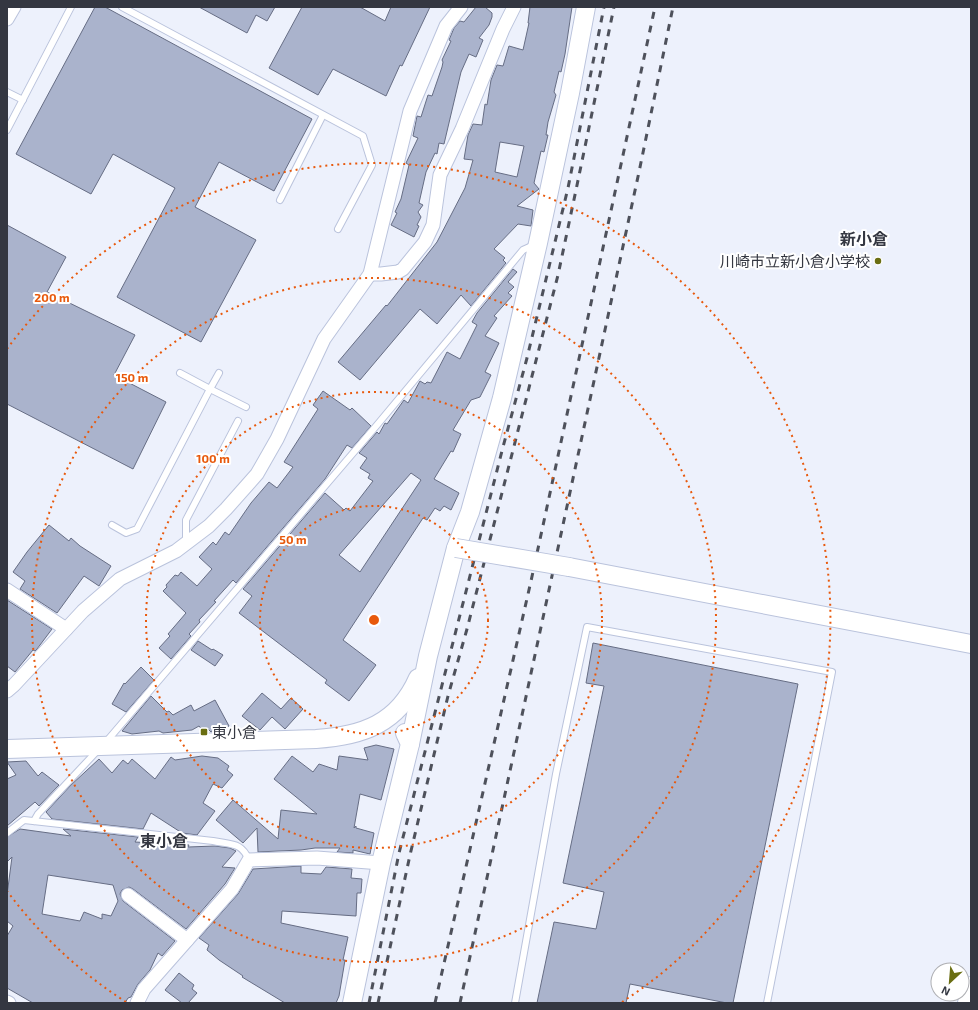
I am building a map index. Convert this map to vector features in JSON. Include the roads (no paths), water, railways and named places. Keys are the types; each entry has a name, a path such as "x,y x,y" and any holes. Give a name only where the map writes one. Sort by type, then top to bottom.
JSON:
{"street":[{"path":"7,19 14,7"},
{"path":"7,691 83,610 120,579 176,551 209,526 257,474 276,439 324,339 370,274 410,111 446,26 461,7"},
{"path":"370,274 398,272 404,269 426,242 433,225 440,175 462,129 503,29 514,7"},
{"path":"352,1003 381,864 410,744 428,656 456,548 470,512 502,398 538,243 570,93 586,7"},
{"path":"456,548 585,570 971,644"},
{"path":"7,590 66,629"},
{"path":"7,749 332,738 364,730 396,712 412,691 428,656"},
{"path":"396,712 410,744"},
{"path":"137,1003 144,990 232,889 249,860 317,858 381,864"},
{"path":"128,895 187,940"},
{"path":"967,1003 971,986"}],"lane":[{"path":"7,130 71,7"},
{"path":"122,7 363,136 372,165 338,229"},
{"path":"7,92 22,100"},
{"path":"280,200 323,115"},
{"path":"34,821 38,814 102,746 252,573 523,250 538,243"},
{"path":"112,525 126,533 137,529 219,373"},
{"path":"180,374 246,407"},
{"path":"186,543 186,520 238,421"},
{"path":"515,1003 556,774 587,627 832,672 767,1003"},
{"path":"7,833 24,820 34,821 240,846 249,860"}],"railway":[{"path":"369,1003 399,853 527,358 568,188 604,7"},
{"path":"378,1003 410,855 448,696 467,629 558,275 614,7"},
{"path":"435,1003 531,581 655,7"},
{"path":"460,1003 639,172 673,7"}],"place":[{"name":"川崎市立新小倉小学校","path":"878,261"},
{"name":"東小倉","path":"204,732"}],"district":[{"name":"新小倉","path":"864,238"},
{"name":"東小倉","path":"164,840"}]}
